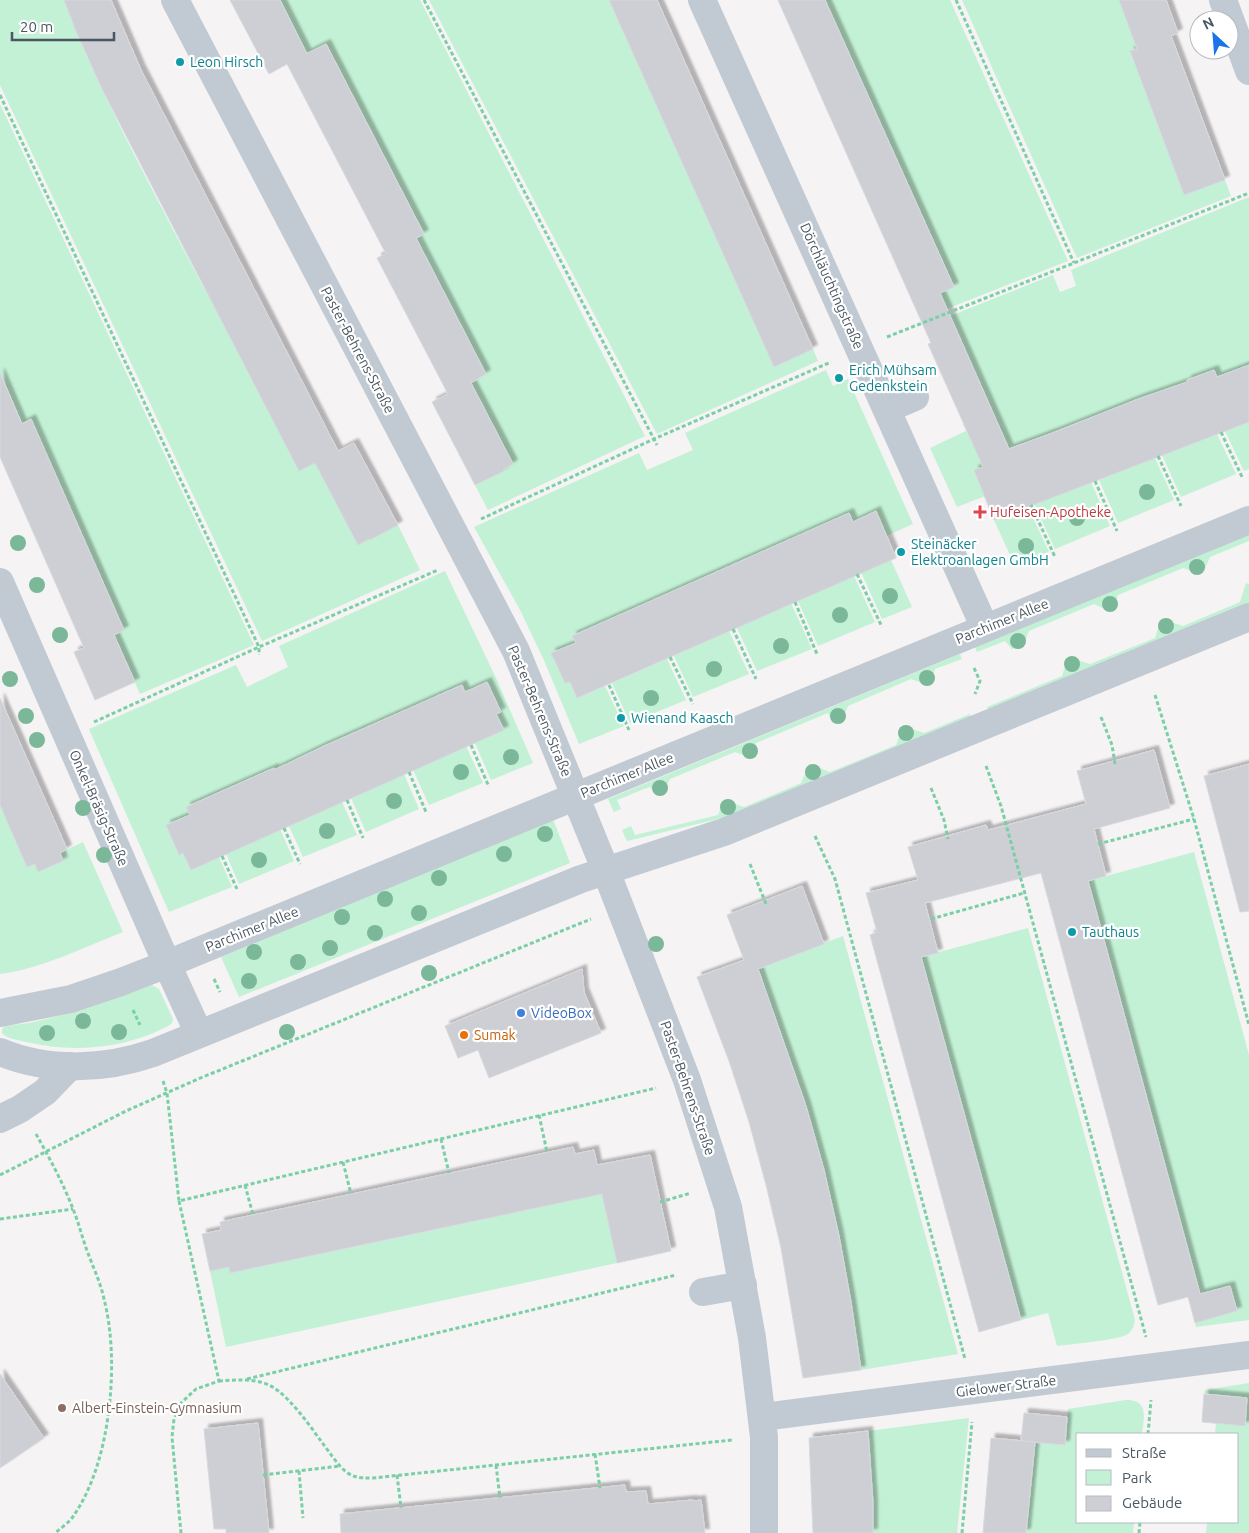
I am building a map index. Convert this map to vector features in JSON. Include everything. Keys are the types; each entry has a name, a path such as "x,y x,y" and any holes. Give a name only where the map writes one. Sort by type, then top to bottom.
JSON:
{"street":[{"name":"Paster-Behrens-Straße","path":"176,0 516,650 606,871 687,1080 728,1207 752,1338 764,1436 764,1533"},
{"name":"Dörchläuchtingstraße","path":"702,0 887,409 973,633"},
{"path":"1223,0 1249,71"},
{"path":"887,409 915,397"},
{"name":"Parchimer Allee","path":"0,1014 71,999 167,964 1249,520"},
{"name":"Onkel-Bräsig-Straße","path":"0,582 199,1034"},
{"path":"0,1052 26,1060 70,1066 115,1063 140,1057 581,879 724,832 1249,617"},
{"path":"0,1119 20,1109 45,1092 70,1066"},
{"path":"703,1292 743,1286"},
{"name":"Gielower Straße","path":"762,1416 1249,1355"}],"path":[{"path":"424,0 657,445"},
{"path":"956,0 1074,263"},
{"path":"0,95 259,647 259,655"},
{"path":"66,734 259,647 444,567 465,553 469,525 654,439 930,319 1249,193"},
{"path":"1221,432 1243,480"},
{"path":"1158,456 1181,506"},
{"path":"1095,481 1117,532"},
{"path":"1031,506 1055,557"},
{"path":"857,574 882,627"},
{"path":"795,602 817,654"},
{"path":"733,629 756,678"},
{"path":"973,633 980,681 974,699 985,725"},
{"path":"670,657 693,704"},
{"path":"609,685 629,730"},
{"path":"1155,695 1194,819 1249,1025"},
{"path":"1100,717 1112,745 1115,764"},
{"path":"471,744 490,787"},
{"path":"986,766 1001,806 1154,1367"},
{"path":"409,772 426,812"},
{"path":"931,788 944,820 948,838"},
{"path":"347,800 363,838"},
{"path":"1098,844 1194,819"},
{"path":"284,828 300,864"},
{"path":"815,836 835,879 974,1390 962,1533"},
{"path":"222,856 237,890"},
{"path":"750,864 766,904"},
{"path":"930,920 1024,893"},
{"path":"0,1174 126,1110 594,918"},
{"path":"210,971 221,995"},
{"path":"179,1201 663,1086"},
{"path":"167,1093 179,1201 219,1381"},
{"path":"539,1116 547,1152"},
{"path":"441,1139 449,1173"},
{"path":"51,1162 73,1209 104,1298 111,1340 112,1365 108,1418 101,1458 88,1493 73,1517 55,1533"},
{"path":"343,1162 351,1194"},
{"path":"245,1185 252,1216"},
{"path":"660,1202 697,1192"},
{"path":"0,1219 73,1209"},
{"path":"181,1533 172,1437 174,1419 181,1403 196,1389 219,1381 244,1380 677,1275"},
{"path":"244,1380 268,1385 285,1396 340,1466 356,1478 373,1478 740,1439"},
{"path":"595,1454 600,1488"},
{"path":"496,1465 500,1498"},
{"path":"263,1475 340,1466"},
{"path":"299,1471 303,1518"},
{"path":"396,1475 400,1508"}],"green space":[{"path":"0,0 64,0 94,72 200,281 315,463 358,544 370,540 398,525 420,570 262,641 0,85"},
{"path":"280,0 420,0 645,436 488,510 475,485 503,470 471,383 486,374 416,238 424,233 327,45 307,54"},
{"path":"429,0 609,0 774,366 813,349 818,361 657,434"},
{"path":"825,0 950,0 1068,261 921,319 915,305 954,286"},
{"path":"962,0 1119,0 1137,49 1130,52 1184,195 1225,180 1231,196 1077,258"},
{"path":"0,104 254,645 140,694 114,635 30,419 22,423 0,373"},
{"path":"1249,197 1249,365 1217,377 1214,370 1187,380 1189,388 1141,398 1116,409 1090,426 1086,419 1060,429 1063,436 1023,443 996,453 999,461 975,470 985,496 957,507 930,448 966,431 963,424 992,411 957,332 945,318 1053,275 1060,292 1076,286 1071,270"},
{"path":"826,370 833,386 848,379 913,524 886,536 876,511 853,522 786,541 573,636 576,643 552,654 565,683 570,682 578,698 605,686 624,726 579,744 543,658 520,610 474,527 639,453 647,470 693,450 685,433"},
{"path":"1249,422 1249,469 1244,471 1225,431"},
{"path":"1217,434 1236,474 1181,497 1162,455"},
{"path":"1155,458 1174,500 1118,523 1099,480"},
{"path":"1091,482 1110,526 1055,549 1034,504"},
{"path":"1028,507 1049,552 1015,566 994,520"},
{"path":"1249,534 1249,541 1210,557 1204,571 1198,573 1183,568 1118,595 1113,608 1107,610 1094,604 1029,631 1024,644 1012,649 1005,641 977,652 975,647"},
{"path":"891,560 912,607 882,619 861,572"},
{"path":"445,571 496,678 533,763 491,780 475,743 504,730 496,714 501,712 487,682 465,692 461,685 435,696 438,704 399,713 373,724 340,748 337,740 311,752 313,759 277,775 273,768 186,807 190,815 166,825 179,854 219,857 232,887 169,912 89,729 236,665 247,687 288,667 279,646"},
{"path":"854,576 875,622 818,646 798,601"},
{"path":"1246,583 1249,584 1249,604 988,710 987,707 1062,676 1068,657 1090,664 1155,638 1161,619 1183,626 1240,602"},
{"path":"791,603 812,649 757,671 737,628"},
{"path":"729,631 749,674 693,697 674,656"},
{"path":"960,654 962,659 935,669 930,683 925,684 911,679 848,706 842,719 832,723 828,713 756,743 753,755 749,757 735,752 670,779 664,791 660,794 649,787 617,800 621,809 614,812 608,799"},
{"path":"667,659 686,700 630,723 612,683"},
{"path":"970,714 971,717 746,810 718,819 627,841 622,830 631,826 635,835 718,815 724,800 744,807 801,783 809,764 830,772 896,745 903,726 924,733"},
{"path":"466,746 483,783 429,805 413,770"},
{"path":"404,774 419,809 366,832 351,798"},
{"path":"342,802 357,835 303,857 289,826"},
{"path":"0,805 27,867 35,864 39,872 63,861 60,853 83,842 123,932 47,962 0,974"},
{"path":"553,819 570,863 239,997 221,957"},
{"path":"280,829 294,861 239,884 226,854"},
{"path":"1194,852 1249,1055 1249,1320 1196,1327 1195,1323 1237,1311 1230,1286 1200,1294 1088,881"},
{"path":"1028,928 1135,1320 1128,1334 1094,1342 1057,1346 1048,1313 1021,1320 921,957"},
{"path":"843,936 958,1354 861,1370 839,1235 818,1148 792,1064 772,1008 764,1011 748,972"},
{"path":"152,985 159,989 173,1019 172,1023 168,1026 140,1038 98,1047 69,1048 16,1040 2,1033 2,1029 5,1026 29,1023 80,1011"},
{"path":"601,1188 617,1263 226,1347 210,1271 229,1267 231,1273 486,1219 522,1204 524,1211 583,1198"},
{"path":"1249,1383 1249,1533 1206,1533 1207,1523 1239,1523 1239,1433 1215,1433 1216,1423 1245,1426 1247,1398 1204,1394 1205,1390"},
{"path":"1126,1400 1133,1401 1142,1406 1144,1416 1142,1433 1076,1433 1076,1523 1134,1523 1133,1533 1026,1533 1035,1442 1065,1445 1068,1409"},
{"path":"969,1418 957,1533 873,1533 868,1431"}],"building":[{"path":"64,0 111,0 141,70 338,451 354,443 398,525 358,545 315,463 299,471 102,89"},
{"path":"230,0 280,0 307,54 326,44 424,234 416,238 486,374 471,383 513,464 504,471 475,485 432,402 448,394 377,258 386,254 287,64 269,74"},
{"path":"609,0 657,0 813,349 774,367"},
{"path":"778,0 825,0 954,287 940,293 1009,449 1214,370 1217,377 1249,365 1249,422 994,520 974,470 983,467 928,344 931,343"},
{"path":"1119,0 1166,0 1178,33 1171,36 1225,180 1184,195 1130,51 1137,49"},
{"path":"0,373 22,424 31,419 124,630 114,635 135,682 95,700 74,652 84,648 0,457"},
{"path":"876,511 896,558 577,698 570,682 565,683 551,653 576,643 572,636 849,513 853,522"},
{"path":"487,682 501,712 496,714 504,730 191,870 183,853 179,855 166,825 190,815 186,807 274,768 274,770 462,685 465,692"},
{"path":"0,698 67,849 60,853 63,861 38,872 35,864 27,867 0,805"},
{"path":"1154,750 1170,808 1094,829 1106,876 1088,881 1200,1294 1230,1286 1237,1311 1195,1323 1188,1297 1158,1305 1041,873 925,903 938,953 921,957 1021,1320 979,1332 870,935 877,932 866,893 918,880 908,847 986,825 988,830 1086,804 1077,771"},
{"path":"1249,764 1249,911 1240,912 1204,776"},
{"path":"802,886 824,944 758,969 806,1106 824,1170 839,1236 861,1370 803,1378 781,1248 766,1185 749,1122 729,1061 697,977 744,960 727,915"},
{"path":"582,969 584,992 601,1033 489,1078 478,1050 458,1058 445,1026"},
{"path":"573,1147 575,1154 594,1150 597,1165 650,1155 671,1251 617,1263 602,1194 230,1273 229,1267 210,1271 202,1234 221,1230 220,1222"},
{"path":"0,1374 44,1438 0,1468"},
{"path":"1204,1394 1247,1398 1245,1426 1202,1422"},
{"path":"1024,1413 1067,1417 1065,1445 1021,1441"},
{"path":"258,1423 269,1533 226,1533 226,1529 214,1529 204,1429"},
{"path":"868,1431 873,1533 813,1533 809,1438"},
{"path":"991,1438 1035,1442 1026,1533 983,1533"},
{"path":"625,1485 626,1492 646,1491 648,1504 701,1500 705,1533 341,1533 340,1514"}],"place":[{"name":"Leon Hirsch","path":"180,62"},
{"name":"Erich Mühsam Gedenkstein","path":"839,378"},
{"name":"Hufeisen-Apotheke","path":"980,512"},
{"name":"Steinäcker Elektroanlagen GmbH","path":"901,552"},
{"name":"Wienand Kaasch","path":"621,718"},
{"name":"Tauthaus","path":"1072,932"},
{"name":"VideoBox","path":"521,1013"},
{"name":"Sumak","path":"464,1035"},
{"name":"Albert-Einstein-Gymnasium","path":"62,1408"}]}
